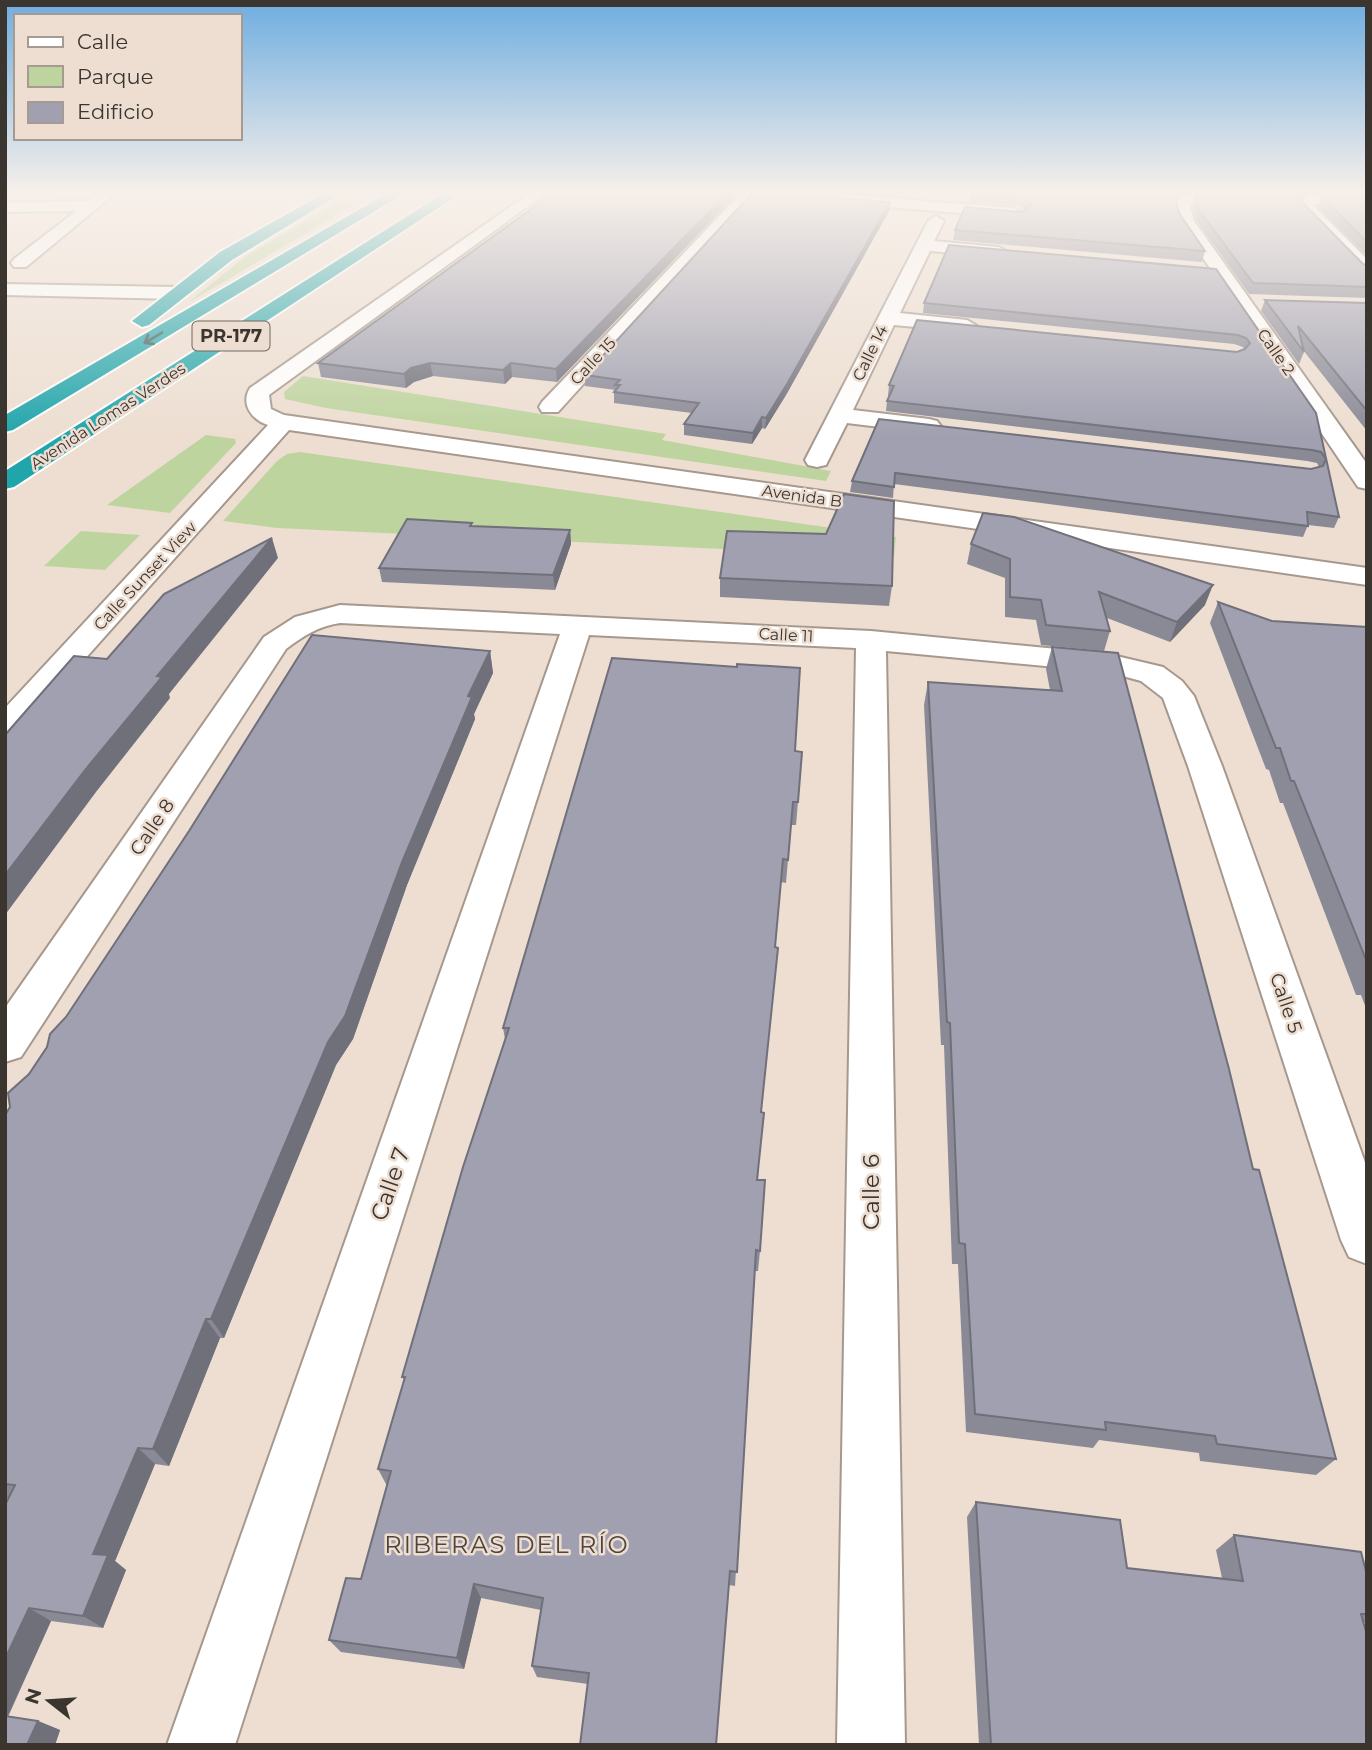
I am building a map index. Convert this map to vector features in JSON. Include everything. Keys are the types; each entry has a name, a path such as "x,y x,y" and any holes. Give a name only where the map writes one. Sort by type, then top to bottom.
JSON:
{"highway":[{"path":"10,422 204,273"},
{"name":"PR-177","path":"10,422 263,273"},
{"name":"Avenida Lomas Verdes","path":"5,482 330,273"}],"street":[{"name":"Avenida B","path":"427,273 258,393 257,407 261,414 283,422 1367,576"},
{"name":"Calle 15","path":"550,407 674,273"},
{"name":"Calle 14","path":"817,460 911,273"},
{"name":"Calle 2","path":"1221,273 1367,482"},
{"path":"5,289 177,293"},
{"path":"1241,302 1266,303"},
{"path":"887,318 984,328"},
{"path":"840,415 950,428"},
{"name":"Calle Sunset View","path":"5,728 283,422"},
{"name":"Calle 11","path":"309,621 340,614 871,639 1108,663 1141,670 1162,680 1178,696 1205,766"},
{"name":"Calle 8","path":"5,1044 275,643 292,629 309,621"},
{"name":"Calle 7","path":"201,1745 578,624"},
{"name":"Calle 6","path":"871,639 871,1745"},
{"name":"Calle 5","path":"1205,766 1367,1240"}],"green space":[{"path":"225,273 239,273 189,302"},
{"path":"303,376 666,434 662,440 831,471 826,481 326,408 285,399 284,392"},
{"path":"206,435 235,439 236,443 170,513 107,505"},
{"path":"300,452 896,537 894,557 277,528 223,521 277,461 287,454"},
{"path":"81,531 140,535 105,570 44,566"}],"building":[{"path":"443,273 650,273 556,369 511,363 503,370 430,363 411,368 404,374 318,363"},
{"path":"679,273 850,273 787,384 766,418 762,417 753,433 684,424 699,403 614,392 620,385 615,385 620,380 585,375"},
{"path":"937,273 1219,273 1316,413 1339,517 1307,512 1308,526 895,473 894,487 852,481 879,419 1311,469 1323,466 1326,459 1321,452 1312,450 887,401 894,386 889,385 917,320 1237,352 1250,343 1238,335 924,303"},
{"path":"1245,273 1367,273 1367,287 1253,283"},
{"path":"1265,300 1367,303 1367,411 1298,326 1304,352"},
{"path":"844,494 894,501 892,586 720,578 727,531 826,534"},
{"path":"983,513 1014,517 1213,585 1177,622 1099,592 1110,631 1046,625 1041,600 1010,597 1010,559 971,544"},
{"path":"407,519 472,523 470,526 570,530 553,575 379,568"},
{"path":"272,538 157,676 162,677 85,770 5,875 5,735 74,656 107,659 164,594"},
{"path":"1218,602 1272,621 1367,627 1367,962 1294,781 1291,781 1280,748 1276,748"},
{"path":"312,635 490,651 468,696 472,697 402,862 345,1016 328,1042 211,1319 206,1319 153,1449 138,1448 93,1554 108,1555 83,1616 29,1608 5,1659 5,1505 15,1485 5,1484 5,1115 10,1107 8,1093 29,1074 47,1047 50,1034 66,1017 189,831"},
{"path":"1052,647 1118,653 1253,1169 1259,1170 1336,1459 1217,1444 1215,1436 1105,1422 1106,1430 975,1414 965,1244 959,1243 950,1023 947,1022 928,682 1062,691"},
{"path":"612,658 737,667 737,664 800,668 795,751 802,752 798,802 793,802 788,860 783,859 775,947 778,948 761,1112 764,1113 757,1180 765,1180 760,1251 756,1250 737,1572 730,1571 716,1745 580,1745 589,1673 532,1666 543,1598 474,1584 457,1658 329,1640 346,1578 361,1579 391,1471 378,1469 405,1377 402,1377 463,1167 509,1028 503,1028"},
{"path":"976,1502 1120,1520 1127,1568 1243,1581 1234,1535 1361,1552 1367,1575 1367,1614 1361,1614 1367,1635 1367,1745 991,1745"},
{"path":"5,1716 38,1721 27,1745 5,1745"}],"district":[{"name":"RIBERAS DEL RÍO","path":"507,1544"}]}
